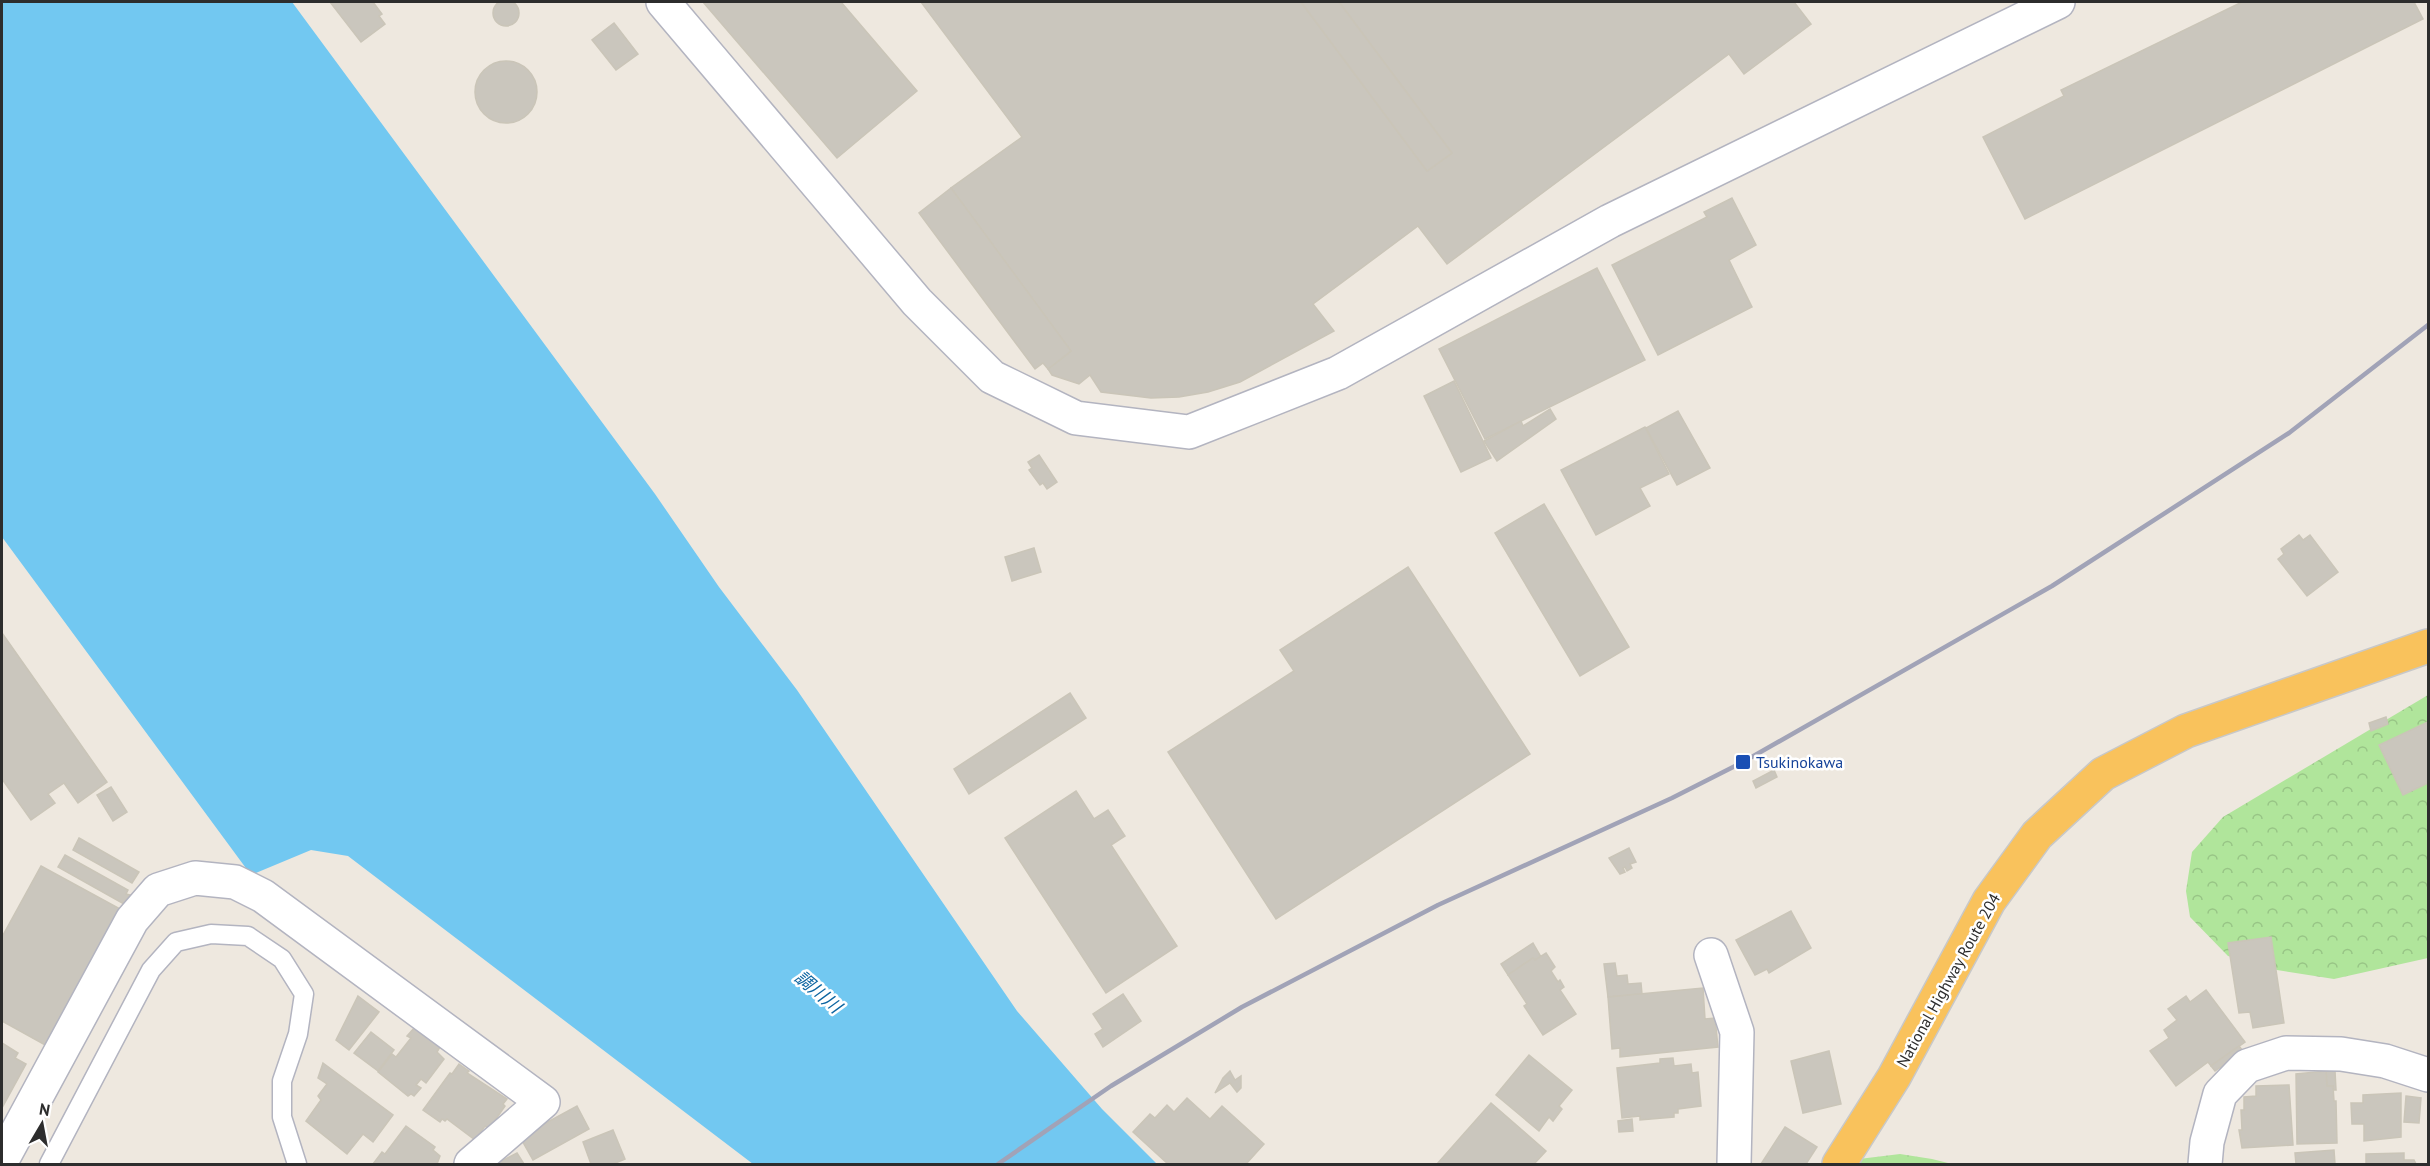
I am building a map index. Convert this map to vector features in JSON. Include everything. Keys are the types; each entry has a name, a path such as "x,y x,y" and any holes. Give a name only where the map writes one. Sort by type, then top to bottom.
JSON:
{"highway":[{"name":"National Highway Route 204","path":"1839,1164 1894,1077 1989,900 2037,835 2103,774 2186,731 2428,646"}],"street":[{"path":"663,2 917,302 992,376 1076,418 1189,432 1338,373 1610,221 2058,2"},
{"path":"2,1160 132,920 158,890 195,878 235,882 262,896 543,1102 471,1164"},
{"path":"1711,955 1737,1032 1734,1164"},
{"path":"2205,1164 2207,1142 2220,1094 2247,1066 2286,1053 2341,1054 2385,1061 2428,1075"}],"lane":[{"path":"49,1164 151,970 176,942 211,934 248,936 282,959 304,994 298,1034 282,1081 282,1117 297,1164"}],"green space":[{"path":"2428,695 2428,958 2334,979 2277,970 2228,956 2190,917 2186,891 2192,852 2223,817"},
{"path":"1900,1154 1952,1164 1858,1164 1859,1159"}],"water":[{"name":"調川川","path":"2,2 292,2 655,494 719,587 797,690 1017,1011 1102,1109 1157,1164 753,1164 348,856 311,850 251,875 2,537"}],"building":[{"path":"506,0 516,3 519,13 516,23 506,26 496,23 493,13 496,3"},
{"path":"330,2 373,2 382,14 379,16 385,24 361,42"},
{"path":"703,2 841,2 917,91 837,158"},
{"path":"921,2 1301,2 1427,171 1452,153 1339,2 1794,2 1811,24 1744,74 1729,54 1447,264 1418,226 1313,304 1334,331 1240,382 1208,392 1179,397 1151,398 1101,392 1090,375 1079,384 1052,375 1048,369 1071,351 951,188 1022,137"},
{"path":"1301,2 1339,2 1452,153 1427,171"},
{"path":"2242,2 2414,2 2423,19 2025,219 1983,137 2064,96 2061,90"},
{"path":"614,23 638,54 616,70 592,40"},
{"path":"506,61 518,63 528,70 535,80 537,92 535,104 528,114 518,121 506,123 494,121 484,114 477,104 475,92 477,80 484,70 494,63"},
{"path":"951,188 1071,351 1048,369 1043,363 1035,369 919,213"},
{"path":"1732,198 1756,245 1729,260 1752,307 1658,355 1612,265 1707,217 1704,212"},
{"path":"1597,268 1645,360 1485,439 1439,349"},
{"path":"1454,381 1491,458 1461,472 1424,396"},
{"path":"1550,409 1556,419 1497,461 1484,441 1521,421 1523,426"},
{"path":"1678,411 1710,468 1677,485 1646,428"},
{"path":"1645,427 1669,474 1640,488 1650,506 1596,535 1561,470"},
{"path":"1039,455 1057,482 1047,489 1043,483 1040,485 1029,470 1032,468 1028,462"},
{"path":"1544,504 1629,647 1580,676 1495,533"},
{"path":"2299,535 2303,540 2310,535 2338,572 2307,596 2278,559 2284,554 2281,549"},
{"path":"1034,548 1041,572 1012,581 1005,557"},
{"path":"1408,567 1530,754 1276,919 1168,752 1294,671 1280,650"},
{"path":"2,633 107,782 78,803 64,783 48,794 55,803 31,820 2,779"},
{"path":"1070,693 1086,718 969,794 954,769"},
{"path":"2386,717 2388,724 2371,731 2369,723"},
{"path":"2428,722 2428,783 2403,795 2379,745"},
{"path":"1774,770 1777,777 1756,788 1753,781"},
{"path":"111,787 127,812 113,821 97,795"},
{"path":"1076,791 1094,819 1108,810 1125,836 1111,845 1177,946 1106,993 1005,838"},
{"path":"79,838 139,872 132,883 73,850"},
{"path":"1629,848 1636,862 1630,864 1632,868 1627,871 1625,867 1623,868 1625,872 1620,874 1609,858"},
{"path":"65,855 128,890 126,894 130,895 124,904 58,867"},
{"path":"41,866 122,910 47,1046 2,1021 2,937"},
{"path":"1791,911 1811,948 1769,973 1767,969 1755,975 1736,940"},
{"path":"2271,937 2284,1023 2253,1028 2250,1012 2239,1013 2228,943"},
{"path":"1533,943 1541,957 1535,960 1533,958 1508,975 1501,964"},
{"path":"1546,953 1555,967 1551,971 1564,987 1560,990 1576,1014 1543,1035 1508,975 1533,958 1535,960"},
{"path":"1615,963 1617,976 1627,975 1628,984 1641,983 1642,994 1608,997 1604,964"},
{"path":"1703,988 1705,1019 1715,1018 1718,1047 1620,1057 1620,1048 1612,1049 1608,997"},
{"path":"2206,990 2245,1042 2211,1066 2208,1062 2176,1086 2150,1051 2169,1038 2164,1030 2177,1020 2168,1009 2186,996 2190,1002"},
{"path":"1123,994 1141,1021 1103,1047 1095,1034 1103,1029 1093,1014"},
{"path":"358,996 379,1012 349,1050 336,1040"},
{"path":"415,1027 440,1047 437,1052 444,1059 426,1083 421,1079 416,1085 421,1088 414,1096 411,1094 408,1096 378,1072 392,1054 396,1057 411,1038 407,1036"},
{"path":"371,1032 394,1050 378,1071 354,1053"},
{"path":"2,1043 18,1053 15,1058 26,1064 2,1108"},
{"path":"2239,1046 2243,1051 2215,1071 2211,1066"},
{"path":"1829,1051 1841,1104 1803,1113 1791,1061"},
{"path":"1529,1055 1572,1090 1559,1106 1562,1109 1553,1121 1549,1117 1539,1131 1496,1095"},
{"path":"1673,1058 1674,1066 1691,1064 1692,1073 1698,1072 1701,1106 1678,1109 1674,1117 1640,1120 1640,1116 1622,1118 1617,1068 1660,1063 1660,1059"},
{"path":"323,1063 393,1115 373,1142 363,1134 347,1154 306,1121 321,1100 318,1096 327,1084 318,1078"},
{"path":"459,1064 469,1071 467,1073 507,1099 503,1104 505,1106 489,1129 485,1126 475,1140 447,1119 445,1121 442,1119 440,1122 423,1110"},
{"path":"1230,1071 1235,1080 1241,1076 1241,1088 1237,1092 1230,1083 1215,1093 1223,1078"},
{"path":"2326,1071 2335,1071 2336,1090 2333,1090 2333,1086 2327,1086"},
{"path":"2326,1071 2327,1086 2333,1086 2334,1101 2336,1101 2337,1143 2297,1144 2296,1074"},
{"path":"2289,1085 2293,1145 2242,1148 2239,1130 2242,1130 2241,1110 2244,1110 2244,1097 2256,1096 2256,1086"},
{"path":"2401,1093 2401,1137 2364,1141 2364,1124 2352,1124 2351,1103 2363,1103 2363,1095"},
{"path":"2406,1096 2421,1098 2419,1123 2404,1122"},
{"path":"1187,1098 1210,1119 1222,1106 1264,1144 1246,1164 1168,1164 1133,1132 1150,1114 1155,1118 1167,1105 1174,1112"},
{"path":"1491,1103 1546,1151 1534,1164 1437,1164"},
{"path":"577,1106 589,1129 533,1160 520,1137"},
{"path":"1632,1119 1633,1131 1619,1132 1618,1121"},
{"path":"406,1126 435,1147 433,1150 440,1156 437,1164 373,1164 382,1152 385,1154"},
{"path":"1785,1127 1817,1147 1806,1164 1761,1164"},
{"path":"613,1130 625,1159 613,1164 591,1164 583,1142"},
{"path":"2334,1150 2335,1164 2296,1164 2295,1153"},
{"path":"517,1153 524,1164 496,1164"},
{"path":"2404,1153 2404,1160 2414,1160 2416,1164 2366,1164 2366,1154"}],"railway":[{"path":"998,1164 1111,1086 1242,1007 1438,905 1672,798 1743,762 2052,586 2289,433 2428,325"}],"place":[{"name":"Tsukinokawa","path":"1743,762"}]}
